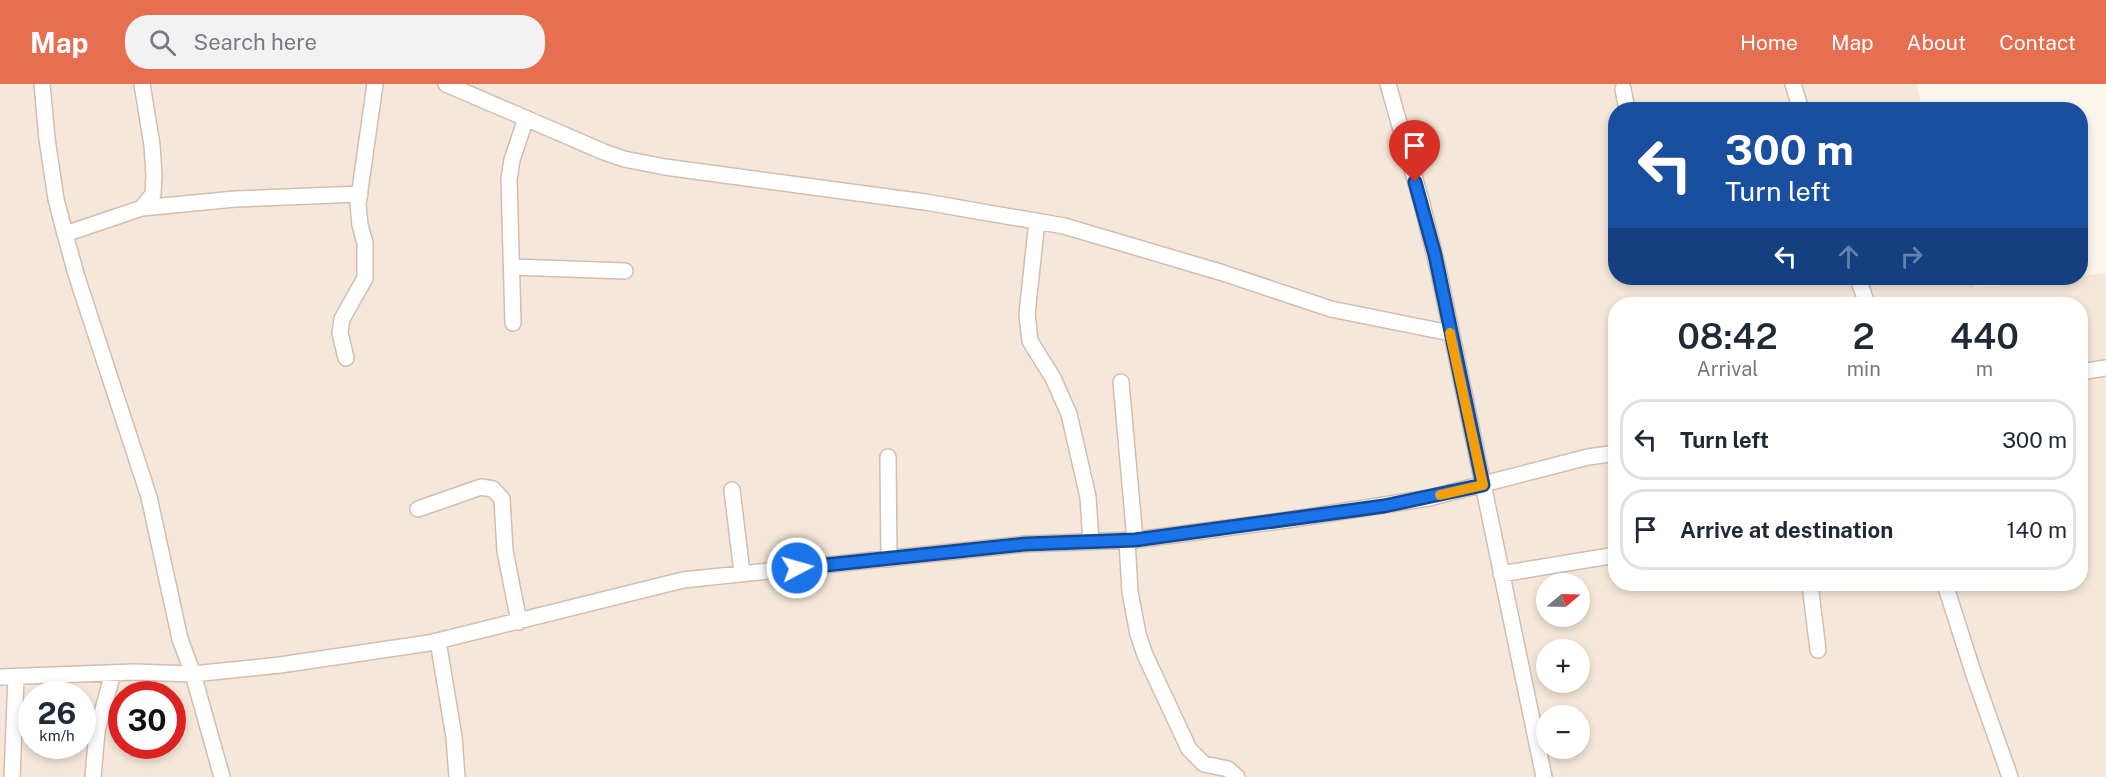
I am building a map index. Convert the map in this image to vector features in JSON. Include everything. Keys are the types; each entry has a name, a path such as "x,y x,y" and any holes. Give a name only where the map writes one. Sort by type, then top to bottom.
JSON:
{"street":[{"path":"42,84 56,200 76,274 149,497 180,639 193,674 222,777"},
{"path":"142,84 154,175 153,194 142,208"},
{"path":"346,358 340,333 342,319 365,278 366,258 360,225 360,194 375,84"},
{"path":"446,84 624,159 666,167 925,202 1037,221 1220,272 1331,309 1450,333"},
{"path":"1388,84 1430,237 1544,777"},
{"path":"1793,84 1799,102"},
{"path":"1623,89 1625,102"},
{"path":"513,323 509,179 512,160 526,118"},
{"path":"65,234 142,208 235,199 360,194"},
{"path":"1037,221 1027,314 1030,341 1053,378 1069,414 1088,497 1091,542"},
{"path":"513,267 625,271"},
{"path":"2088,371 2106,368"},
{"path":"1121,382 1131,541 1130,592 1138,634 1189,749 1197,760 1204,764 1228,769 1237,777"},
{"path":"0,677 113,673 193,674 280,665 438,641 675,582 1025,544 1131,541 1429,498 1588,457 1608,454"},
{"path":"888,457 889,559"},
{"path":"418,509 481,487 493,489 502,499 505,551 519,622"},
{"path":"732,490 742,573"},
{"path":"1501,574 1608,556"},
{"path":"1811,591 1818,650"},
{"path":"1947,591 2010,777"},
{"path":"438,641 454,737 457,777"},
{"path":"93,777 97,731 113,673"},
{"path":"12,777 16,677"}],"shaded area":[{"path":"0,84 1916,84 1921,102 1608,102 1608,285 1974,285 1975,288 2001,285 2088,285 2088,275 2106,273 2106,777 0,777"}],"slow traffic":[{"path":"1440,495 1483,485 1450,333"}],"route":[{"path":"797,568 1025,544 1135,540 1384,506 1483,485 1435,255 1415,182"}]}
